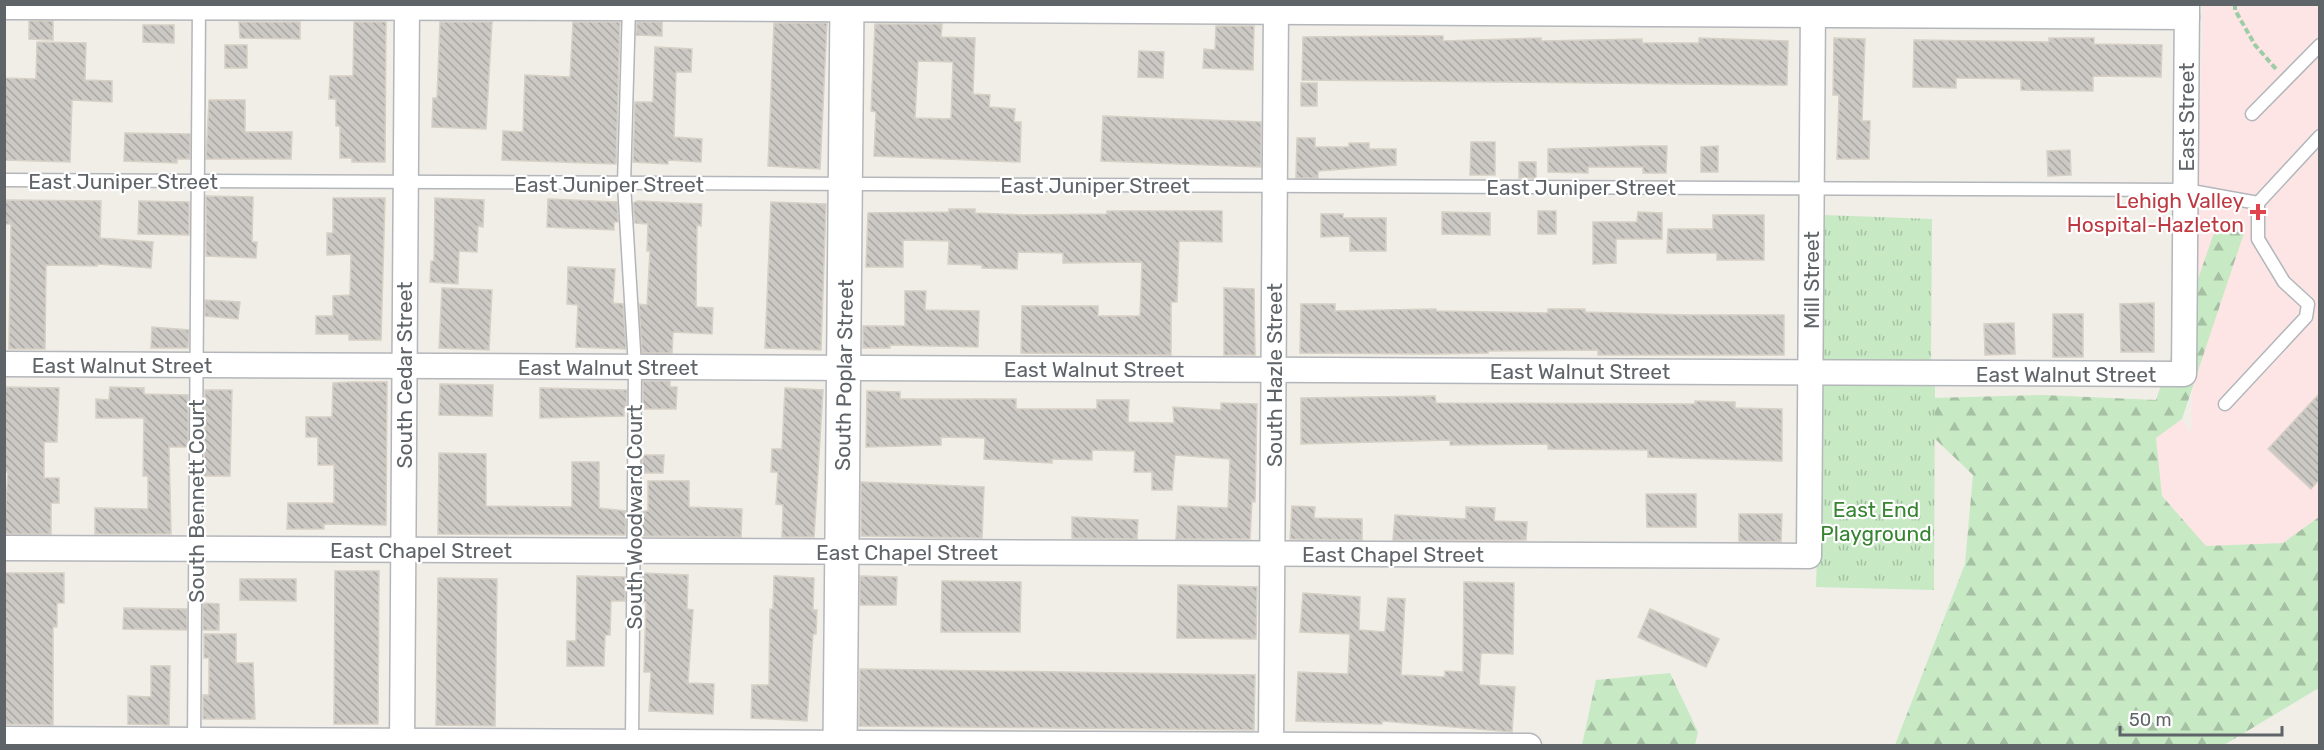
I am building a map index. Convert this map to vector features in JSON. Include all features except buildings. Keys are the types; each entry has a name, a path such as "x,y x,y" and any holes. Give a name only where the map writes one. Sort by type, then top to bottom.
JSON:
{"main road":[{"name":"South Poplar Street","path":"840,744 847,8"}],"street":[{"path":"4,7 629,6 2187,11"},
{"name":"South Cedar Street","path":"402,743 407,7"},
{"name":"South Hazle Street","path":"1271,745 1276,9"},
{"name":"Mill Street","path":"1809,556 1813,10"},
{"name":"East Street","path":"2184,374 2187,11"},
{"name":"East Walnut Street","path":"4,364 2184,374"},
{"name":"East Chapel Street","path":"4,548 1809,556"},
{"path":"4,739 402,743 632,741 840,744 1529,746"}],"lane":[{"name":"South Bennett Court","path":"194,742 199,6"},
{"name":"South Woodward Court","path":"629,6 624,184 635,367 632,741"},
{"path":"2252,114 2319,45"},
{"path":"2225,404 2306,317 2308,304 2284,282 2258,239 2258,203 2319,136"},
{"name":"East Juniper Street","path":"4,180 2186,190 2258,203"}],"path":[{"path":"2235,4 2235,10 2255,45 2287,80"}],"shaded area":[{"name":"Lehigh Valley Hospital-Hazleton","path":"2203,5 2319,5 2319,517 2283,543 2206,546 2162,496 2156,438 2182,419 2191,435"}],"green space":[{"path":"1824,215 1932,219 1931,363 1820,362"},
{"path":"2216,227 2244,233 2182,419 2156,438 2162,496 2206,546 2283,543 2319,517 2319,692 2317,689 2224,745 1895,745 1965,564 1973,475 1893,399 2042,395 2156,400"},
{"name":"East End Playground","path":"1935,385 1934,590 1816,587 1822,386"},
{"path":"1670,673 1698,732 1695,745 1582,745 1596,680"}],"place":[{"name":"Lehigh Valley Hospital-Hazleton","path":"2258,212"}]}
